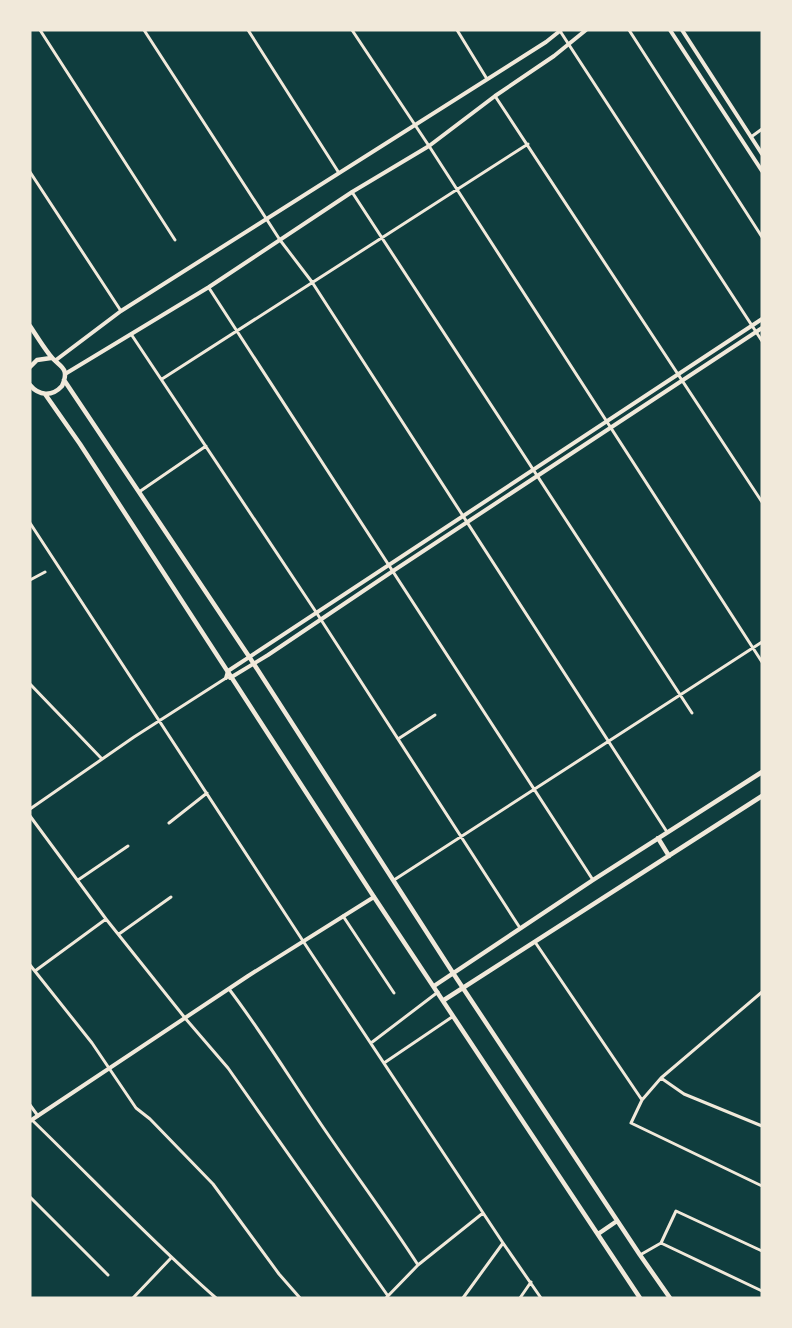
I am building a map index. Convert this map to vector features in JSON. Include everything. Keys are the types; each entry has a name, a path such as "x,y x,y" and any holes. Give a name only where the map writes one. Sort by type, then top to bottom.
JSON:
{"main road":[{"path":"30,326 53,359 63,368 65,374 57,391 45,394"},
{"path":"30,367 37,360 53,359"},
{"path":"64,380 254,664 453,973 670,1298"},
{"path":"30,384 33,389 45,394 228,671 229,678 640,1298"},
{"path":"434,986 593,880 762,772"},
{"path":"444,1000 762,796"},
{"path":"658,838 669,856"},
{"path":"598,1234 617,1221"}],"street":[{"path":"40,30 175,240"},
{"path":"144,30 280,240 312,282 668,832"},
{"path":"248,30 340,173"},
{"path":"352,30 762,662"},
{"path":"457,30 487,79"},
{"path":"53,359 121,311 546,42 560,30 762,341"},
{"path":"65,374 208,287 352,192 429,146 495,96 569,45 586,30"},
{"path":"629,30 762,237"},
{"path":"670,30 762,171"},
{"path":"682,30 762,154"},
{"path":"495,96 762,502"},
{"path":"751,137 762,129"},
{"path":"162,379 528,144"},
{"path":"30,172 121,311"},
{"path":"352,192 692,713"},
{"path":"208,287 593,880"},
{"path":"228,671 762,319"},
{"path":"30,809 102,759 254,664 762,328"},
{"path":"131,334 316,612 520,928"},
{"path":"139,492 206,446"},
{"path":"30,523 303,941 541,1298"},
{"path":"30,580 45,572"},
{"path":"394,880 762,642"},
{"path":"30,684 102,759"},
{"path":"398,739 435,715"},
{"path":"169,823 207,793"},
{"path":"30,816 106,919 228,1068 387,1297 418,1265 483,1213"},
{"path":"78,880 128,846"},
{"path":"118,934 171,897"},
{"path":"216,1298 171,1258 97,1183 31,1121 229,988 374,897"},
{"path":"344,916 394,993"},
{"path":"35,971 106,919"},
{"path":"535,942 642,1100"},
{"path":"30,965 92,1043 136,1108 213,1184 279,1274 300,1298"},
{"path":"229,988 262,1033 327,1133 418,1265"},
{"path":"371,1043 438,992"},
{"path":"762,992 661,1078 642,1100 631,1124 762,1186"},
{"path":"384,1063 454,1016"},
{"path":"661,1078 684,1094 762,1126"},
{"path":"30,1105 38,1116"},
{"path":"30,1197 108,1275"},
{"path":"640,1256 661,1243 676,1211 762,1251"},
{"path":"463,1298 503,1243"},
{"path":"661,1243 762,1291"},
{"path":"133,1298 171,1258"},
{"path":"520,1298 531,1282"}]}
